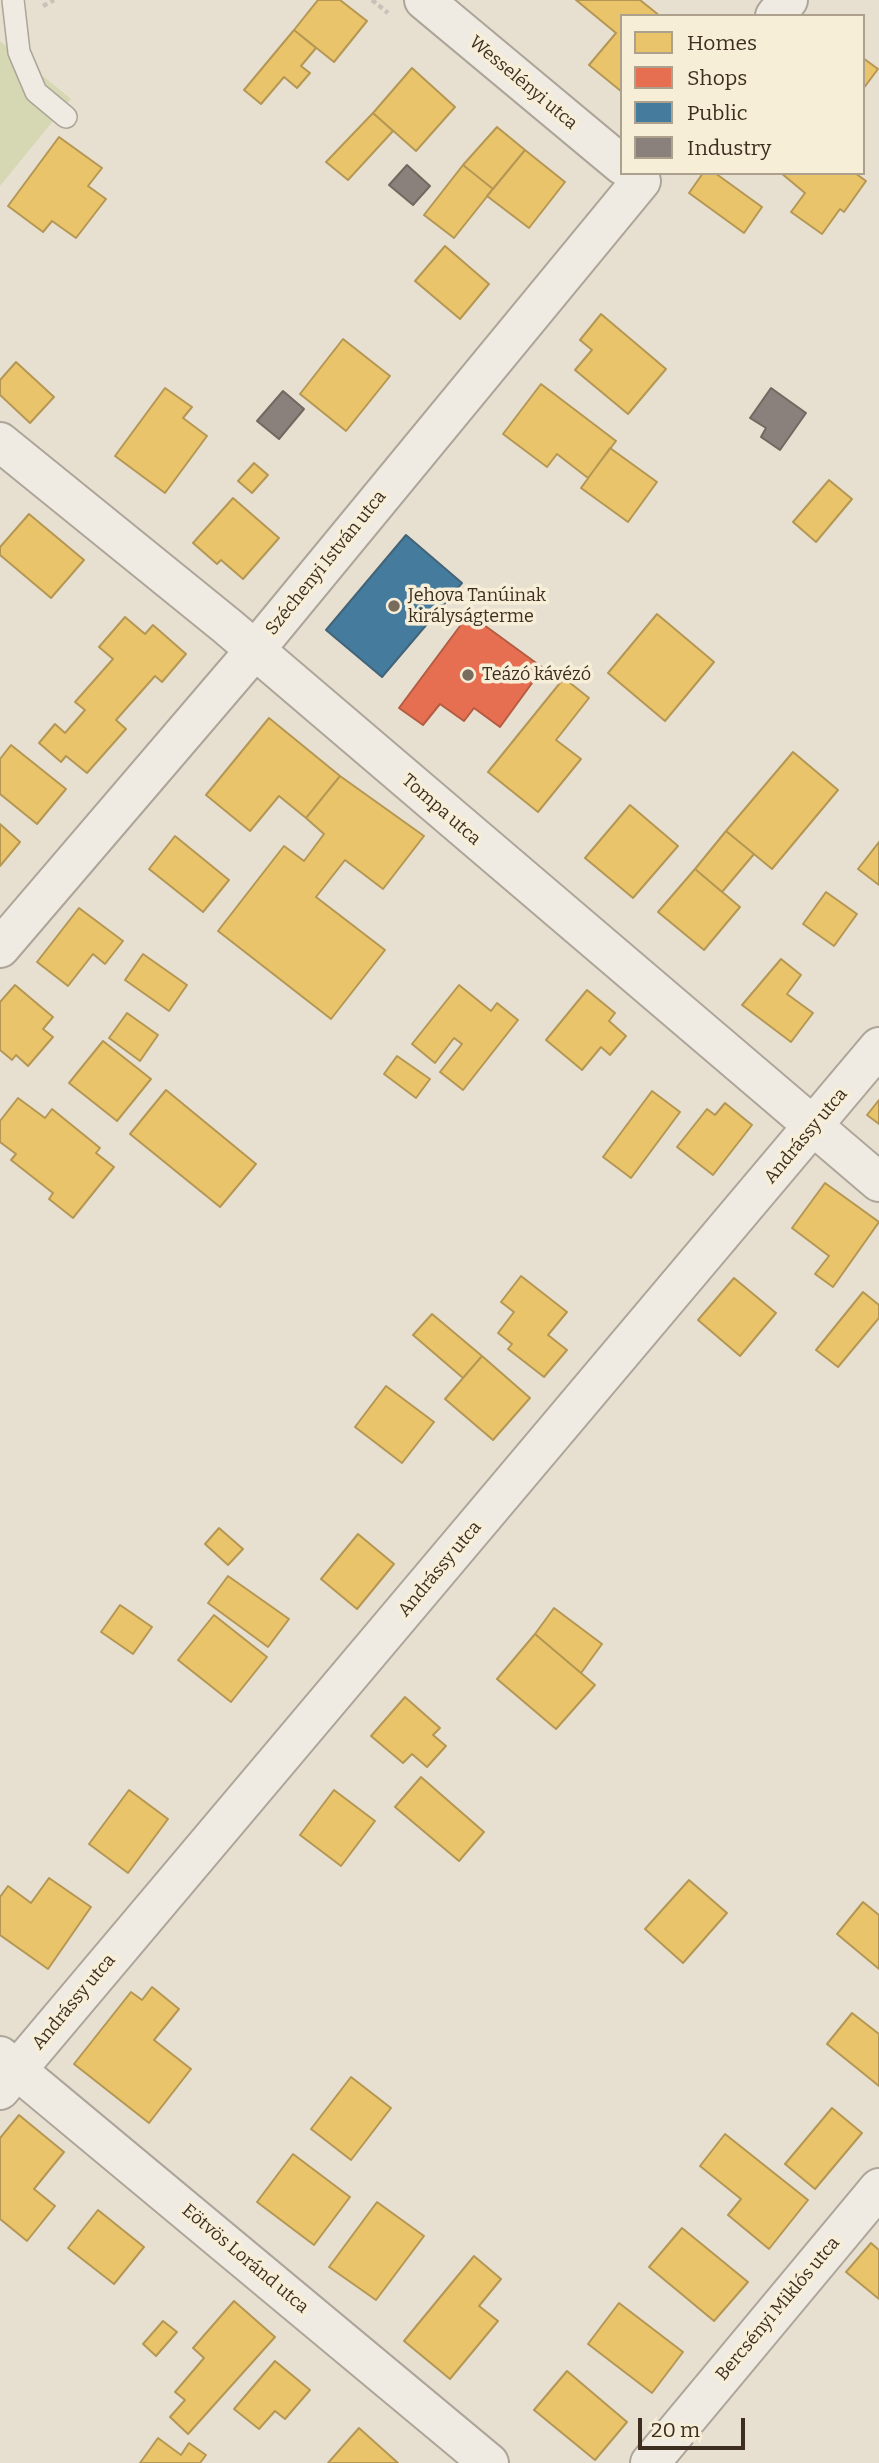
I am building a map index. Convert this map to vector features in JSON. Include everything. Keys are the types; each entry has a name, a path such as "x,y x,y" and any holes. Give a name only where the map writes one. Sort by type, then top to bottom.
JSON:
{"street":[{"path":"777,14 788,0"},
{"name":"Wesselényi utca","path":"409,9 620,162"},
{"name":"Széchenyi István utca","path":"0,948 254,650 633,175"},
{"name":"Tompa utca","path":"0,442 254,650 879,1182"},
{"name":"Andrássy utca","path":"5,2072 813,1128 879,1047"},
{"name":"Eötvös Loránd utca","path":"5,2072 489,2463"},
{"name":"Bercsényi Miklós utca","path":"650,2463 879,2188"}],"lane":[{"path":"13,0 19,52 36,92 66,117"}],"path":[{"path":"372,0 409,9"}],"green space":[{"path":"0,41 71,99 0,186"}],"building: Homes":[{"path":"318,0 340,0 367,21 334,62 294,30"},
{"path":"576,0 640,0 658,14 620,14 620,90 589,65 616,33"},
{"path":"294,30 316,48 301,66 310,73 297,88 284,77 261,104 244,90"},
{"path":"865,59 878,69 865,86"},
{"path":"412,68 455,107 416,151 373,113"},
{"path":"373,113 393,131 348,180 326,162"},
{"path":"497,127 525,150 493,189 463,165"},
{"path":"59,137 102,168 88,186 106,199 76,238 52,221 43,232 8,206"},
{"path":"525,150 565,182 529,228 487,196"},
{"path":"463,165 493,189 454,238 424,215"},
{"path":"702,175 718,175 762,207 744,233 689,193"},
{"path":"783,175 858,175 866,181 844,212 840,209 822,234 791,212 805,193"},
{"path":"445,246 489,284 460,319 415,281"},
{"path":"601,314 666,369 628,414 575,370 592,350 580,340"},
{"path":"343,339 390,376 346,431 300,394"},
{"path":"16,362 54,397 30,423 0,395 0,380"},
{"path":"541,384 616,441 588,478 557,454 547,467 503,434"},
{"path":"165,388 192,407 183,418 207,436 165,493 115,456"},
{"path":"610,448 657,482 628,522 581,488"},
{"path":"254,463 268,475 252,493 238,481"},
{"path":"829,480 852,499 816,542 793,522"},
{"path":"233,498 279,538 243,579 221,560 217,564 193,543"},
{"path":"29,514 84,560 51,598 0,555 0,547"},
{"path":"657,614 714,662 665,721 608,673"},
{"path":"125,617 145,634 153,625 186,654 162,682 155,676 116,720 126,729 87,773 66,756 61,762 39,743 55,724 65,733 85,710 75,702 113,659 99,647"},
{"path":"564,678 589,698 556,740 581,759 538,812 488,772"},
{"path":"269,718 340,776 306,818 279,796 250,831 206,795"},
{"path":"11,745 66,789 37,824 0,794 0,759"},
{"path":"793,752 838,790 772,869 726,831"},
{"path":"340,776 424,836 383,889 345,860 316,897 385,950 331,1019 218,931 284,846 304,861 324,834 306,818"},
{"path":"630,805 678,846 633,898 585,858"},
{"path":"0,824 20,842 0,866"},
{"path":"726,831 754,854 722,892 695,869"},
{"path":"175,836 229,880 203,912 149,869"},
{"path":"879,842 879,885 858,869"},
{"path":"695,869 740,907 704,950 658,912"},
{"path":"826,892 857,914 834,946 803,924"},
{"path":"79,908 123,941 105,964 93,954 68,986 37,962"},
{"path":"143,954 187,985 169,1011 125,980"},
{"path":"781,959 801,975 787,994 813,1013 791,1042 742,1005"},
{"path":"15,985 53,1017 43,1029 53,1037 28,1066 16,1055 12,1060 0,1050 0,1002"},
{"path":"459,985 491,1011 497,1003 518,1020 463,1090 440,1072 462,1044 454,1038 435,1063 412,1044"},
{"path":"587,990 615,1013 609,1021 626,1036 610,1055 601,1047 582,1070 546,1040"},
{"path":"127,1013 158,1035 140,1061 109,1038"},
{"path":"103,1041 151,1079 117,1121 69,1083"},
{"path":"397,1056 430,1079 416,1098 384,1074"},
{"path":"166,1090 256,1164 220,1207 130,1134"},
{"path":"652,1091 680,1112 631,1178 603,1157"},
{"path":"18,1098 45,1118 52,1109 100,1148 96,1153 114,1167 73,1218 49,1199 53,1193 11,1160 16,1154 0,1142 0,1121"},
{"path":"879,1100 879,1124 867,1115"},
{"path":"725,1103 752,1125 713,1175 677,1147 707,1109 715,1115"},
{"path":"825,1183 879,1222 833,1287 815,1274 829,1256 792,1228"},
{"path":"521,1276 567,1312 548,1335 567,1350 544,1377 508,1349 512,1344 498,1333 514,1312 501,1302"},
{"path":"734,1278 776,1313 740,1356 698,1320"},
{"path":"863,1292 879,1305 879,1318 838,1367 816,1350"},
{"path":"432,1314 482,1356 463,1378 413,1335"},
{"path":"482,1356 530,1398 493,1440 445,1399"},
{"path":"386,1386 434,1422 402,1463 355,1427"},
{"path":"219,1528 243,1549 228,1565 205,1544"},
{"path":"358,1534 394,1564 357,1609 321,1579"},
{"path":"228,1576 289,1619 268,1647 208,1603"},
{"path":"120,1605 152,1627 133,1654 101,1632"},
{"path":"554,1608 602,1644 581,1673 535,1634"},
{"path":"214,1615 267,1657 231,1702 178,1660"},
{"path":"535,1634 595,1685 556,1729 497,1679"},
{"path":"405,1697 440,1728 433,1735 446,1746 427,1767 412,1754 403,1763 371,1736"},
{"path":"421,1777 484,1832 459,1861 395,1807"},
{"path":"129,1790 168,1819 128,1873 89,1844"},
{"path":"334,1790 375,1821 341,1866 300,1835"},
{"path":"49,1878 91,1907 48,1969 0,1935 0,1897 8,1886 31,1903"},
{"path":"689,1880 727,1913 683,1963 645,1929"},
{"path":"863,1902 879,1915 879,1969 837,1934"},
{"path":"152,1987 179,2009 154,2040 191,2069 149,2123 74,2064 131,1992 142,2000"},
{"path":"852,2013 879,2034 879,2086 827,2044"},
{"path":"351,2077 391,2108 351,2160 311,2129"},
{"path":"832,2108 862,2133 815,2189 785,2164"},
{"path":"19,2115 64,2152 34,2189 55,2206 27,2241 0,2219 0,2138"},
{"path":"725,2134 808,2200 769,2249 728,2215 741,2199 700,2166"},
{"path":"293,2154 350,2197 314,2245 257,2202"},
{"path":"377,2202 424,2236 376,2300 329,2267"},
{"path":"98,2210 144,2247 114,2284 68,2248"},
{"path":"682,2228 748,2282 714,2321 649,2267"},
{"path":"871,2243 879,2250 879,2299 846,2272"},
{"path":"474,2256 501,2279 479,2306 498,2321 450,2379 404,2341"},
{"path":"234,2301 275,2337 188,2434 170,2417 185,2400 175,2392 204,2358 193,2348"},
{"path":"619,2303 683,2352 652,2393 588,2344"},
{"path":"163,2321 177,2332 156,2356 143,2344"},
{"path":"275,2361 310,2390 285,2419 275,2411 259,2429 234,2409"},
{"path":"567,2371 627,2422 595,2460 534,2410"},
{"path":"359,2428 398,2463 328,2463"},
{"path":"158,2438 181,2455 189,2443 206,2455 200,2463 140,2463"}],"building: Shops":[{"path":"469,614 543,668 500,727 474,708 464,721 440,704 423,725 399,708"}],"building: Public":[{"name":"Jehova Tanúinak királyságterme","path":"406,535 462,583 382,677 326,630"}],"building: Industry":[{"path":"407,165 430,186 413,205 389,185"},
{"path":"771,388 806,413 780,450 761,437 766,428 750,418"},
{"path":"283,391 304,409 279,439 257,421"}],"place":[{"name":"Jehova Tanúinak királyságterme","path":"394,606"},
{"name":"Teázó kávézó","path":"468,675"}]}
